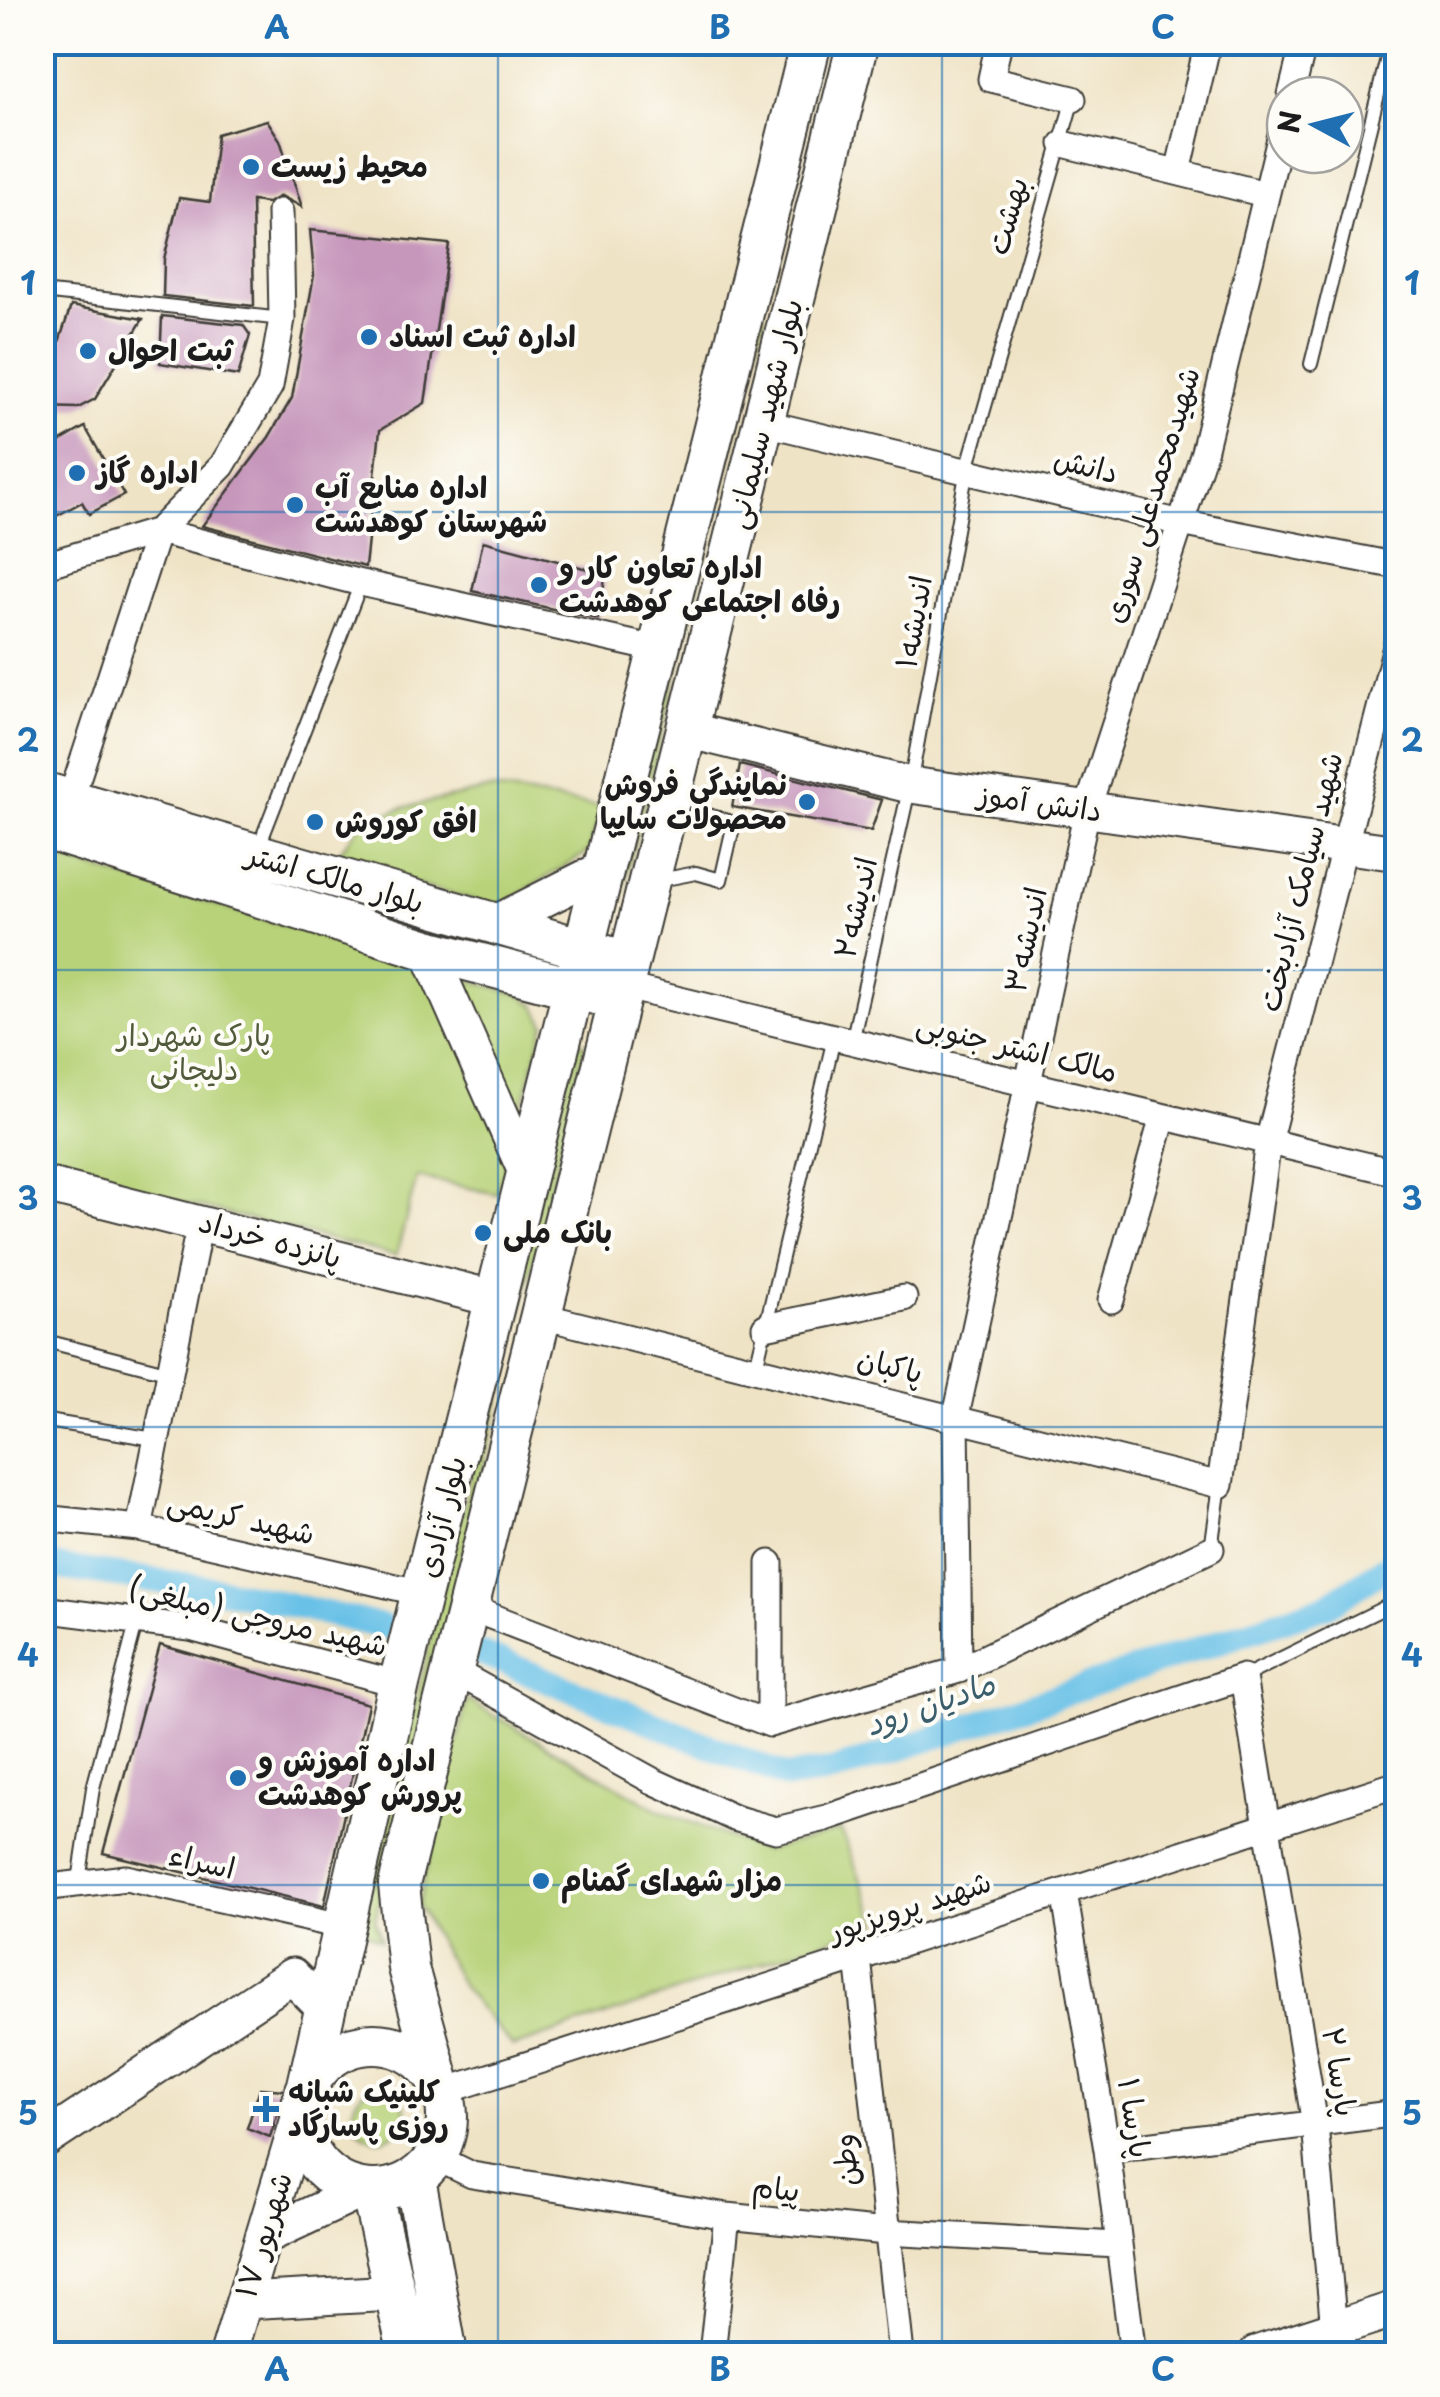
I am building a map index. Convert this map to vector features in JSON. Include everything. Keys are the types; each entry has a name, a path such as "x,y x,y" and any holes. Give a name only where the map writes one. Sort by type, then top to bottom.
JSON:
{"main road":[{"name":"بلوار شهید سلیمانی","path":"579,969 811,42"},
{"name":"بلوار شهید سلیمانی","path":"623,983 760,422 858,42"},
{"path":"748,284 795,296"},
{"name":"دانش آموز","path":"686,730 910,785 1398,853"},
{"name":"بلوار مالک اشتر","path":"52,807 276,874 494,924 579,969 623,983"},
{"path":"494,924 601,870"},
{"name":"بلوار مالک اشتر","path":"276,874 428,950 579,969"},
{"path":"428,950 526,1172"},
{"name":"بلوار آزادی","path":"304,2100 399,1684 579,969"},
{"name":"بلوار آزادی","path":"441,2088 408,1968 397,1897 623,983"},
{"name":"پانزده خرداد","path":"42,1184 496,1299"},
{"path":"346,1927 408,1968"},
{"path":"42,2142 292,1976 323,2008"},
{"path":"263,2237 367,2190 398,2187 425,2168 448,2120 441,2088 426,2065 407,2051 385,2044 362,2044 340,2051 321,2066 304,2100 311,2156 324,2172 367,2190"},
{"name":"۱۷ شهریور","path":"228,2354 304,2100"},
{"path":"425,2168 446,2354"},
{"path":"367,2190 409,2354"},
{"path":"244,2301 394,2293"},
{"path":"1256,2354 1337,2342 1398,2308"}],"street":[{"name":"بهشت","path":"999,42 990,79 1073,99"},
{"path":"1178,172 1208,42"},
{"path":"1296,75 1304,42"},
{"path":"1063,144 1265,194"},
{"name":"شهیدمحمدعلی سوری","path":"1087,810 1204,452 1270,175"},
{"path":"52,807 158,531 222,466 270,386 282,319 280,212"},
{"name":"دانش","path":"760,422 1181,523 1398,566"},
{"path":"42,566 158,531 361,583 656,649"},
{"name":"شهید سیامک آزادبخت","path":"1220,1486 1268,1142 1398,639"},
{"name":"اندیشه۳","path":"959,1670 956,1416 1087,810"},
{"name":"مالک اشتر جنوبی","path":"623,983 1398,1173"},
{"path":"1112,1300 1163,1117"},
{"path":"139,1528 200,1222"},
{"path":"765,1327 904,1298"},
{"name":"پاکبان","path":"542,1316 956,1416 1220,1486"},
{"name":"شهید کریمی","path":"42,1518 139,1528 422,1593"},
{"path":"470,1608 770,1724 959,1670 1210,1549"},
{"path":"770,1563 770,1724"},
{"name":"شهید مروجی (مبلغی)","path":"42,1608 137,1618 399,1684"},
{"path":"452,1670 653,1781 734,1818 776,1830 826,1818 1243,1677"},
{"name":"پارسا ۲","path":"1243,1677 1315,2125 1337,2342"},
{"name":"شهید پرویزپور","path":"441,2088 1398,1784"},
{"name":"اسراء","path":"42,1888 79,1880 126,1878 346,1927"},
{"name":"پارسا ۱","path":"1064,1892 1107,2150 1134,2354"},
{"name":"وطن","path":"858,1958 901,2354"},
{"path":"1107,2150 1398,2113"},
{"name":"پیام","path":"425,2168 726,2216 886,2232 1117,2246"},
{"path":"712,2354 726,2216"}],"lane":[{"path":"1311,364 1391,42"},
{"name":"بهشت","path":"967,469 1073,99"},
{"path":"42,292 282,319"},
{"name":"اندیشه۱","path":"910,785 967,469"},
{"path":"276,874 361,583"},
{"path":"648,883 696,873 721,880 734,823 705,814 673,782"},
{"name":"اندیشه۲","path":"756,1367 910,785"},
{"path":"42,1340 170,1373"},
{"path":"42,1420 154,1440"},
{"path":"1210,1549 1220,1486"},
{"path":"1243,1677 1398,1601"},
{"path":"79,1880 93,1788 137,1618"}],"green space":[{"path":"757,310 765,315 618,911 608,907"},
{"path":"491,789 603,807 588,852 498,907 332,862 361,824 402,808"},
{"name":"پارک شهردار دلیجانی","path":"42,853 521,995 535,1005 545,1024 497,1194 417,1177 396,1256 43,1168"},
{"path":"577,1042 585,1044 375,1919 381,1940 360,1929"},
{"path":"467,1700 659,1810 764,1851 841,1830 878,1923 513,2047 463,1988 418,1905"},
{"path":"379,2087 397,2095 405,2113 397,2131 379,2139 361,2131 353,2113 361,2095"}],"building":[{"path":"267,120 280,140 302,207 281,196 267,203 252,201 254,306 163,296 164,259 179,198 210,202 217,134"},
{"name":"اداره ثبت اسناد","path":"310,230 449,244 425,403 380,430 365,567 202,526 269,437 292,398 314,275"},
{"name":"ثبت احوال","path":"71,306 143,319 95,399 78,408 42,407 42,360 59,342"},
{"path":"162,316 243,325 250,335 238,376 160,363"},
{"name":"اداره گاز","path":"85,427 124,495 89,514 82,502 42,524 42,452"},
{"name":"اداره تعاون کار و رفاه اجتماعی کوهدشت","path":"483,541 606,574 598,619 472,591"},
{"name":"نمایندگی فروش محصولات سایپا","path":"740,765 882,800 871,831 732,807"},
{"name":"اداره آموزش و پرورش کوهدشت","path":"160,1645 368,1704 324,1906 103,1853"},
{"name":"کلینیک شبانه روزی پاسارگاد","path":"260,2088 285,2090 270,2137 247,2128"}],"waterway":[{"name":"مادیان رود","path":"478,1652 787,1777 834,1771 1328,1605 1398,1559"},
{"path":"42,1565 230,1591 384,1627"}],"place":[{"name":"محیط زیست","path":"251,167"},
{"name":"اداره ثبت اسناد","path":"369,337"},
{"name":"ثبت احوال","path":"88,351"},
{"name":"اداره گاز","path":"77,473"},
{"name":"اداره منابع آب شهرستان کوهدشت","path":"295,505"},
{"name":"اداره تعاون کار و رفاه اجتماعی کوهدشت","path":"539,585"},
{"name":"نمایندگی فروش محصولات سایپا","path":"807,802"},
{"name":"افق کوروش","path":"315,822"},
{"name":"بانک ملی","path":"483,1233"},
{"name":"اداره آموزش و پرورش کوهدشت","path":"238,1778"},
{"name":"مزار شهدای گمنام","path":"541,1881"},
{"name":"کلینیک شبانه روزی پاسارگاد","path":"266,2109"}]}
